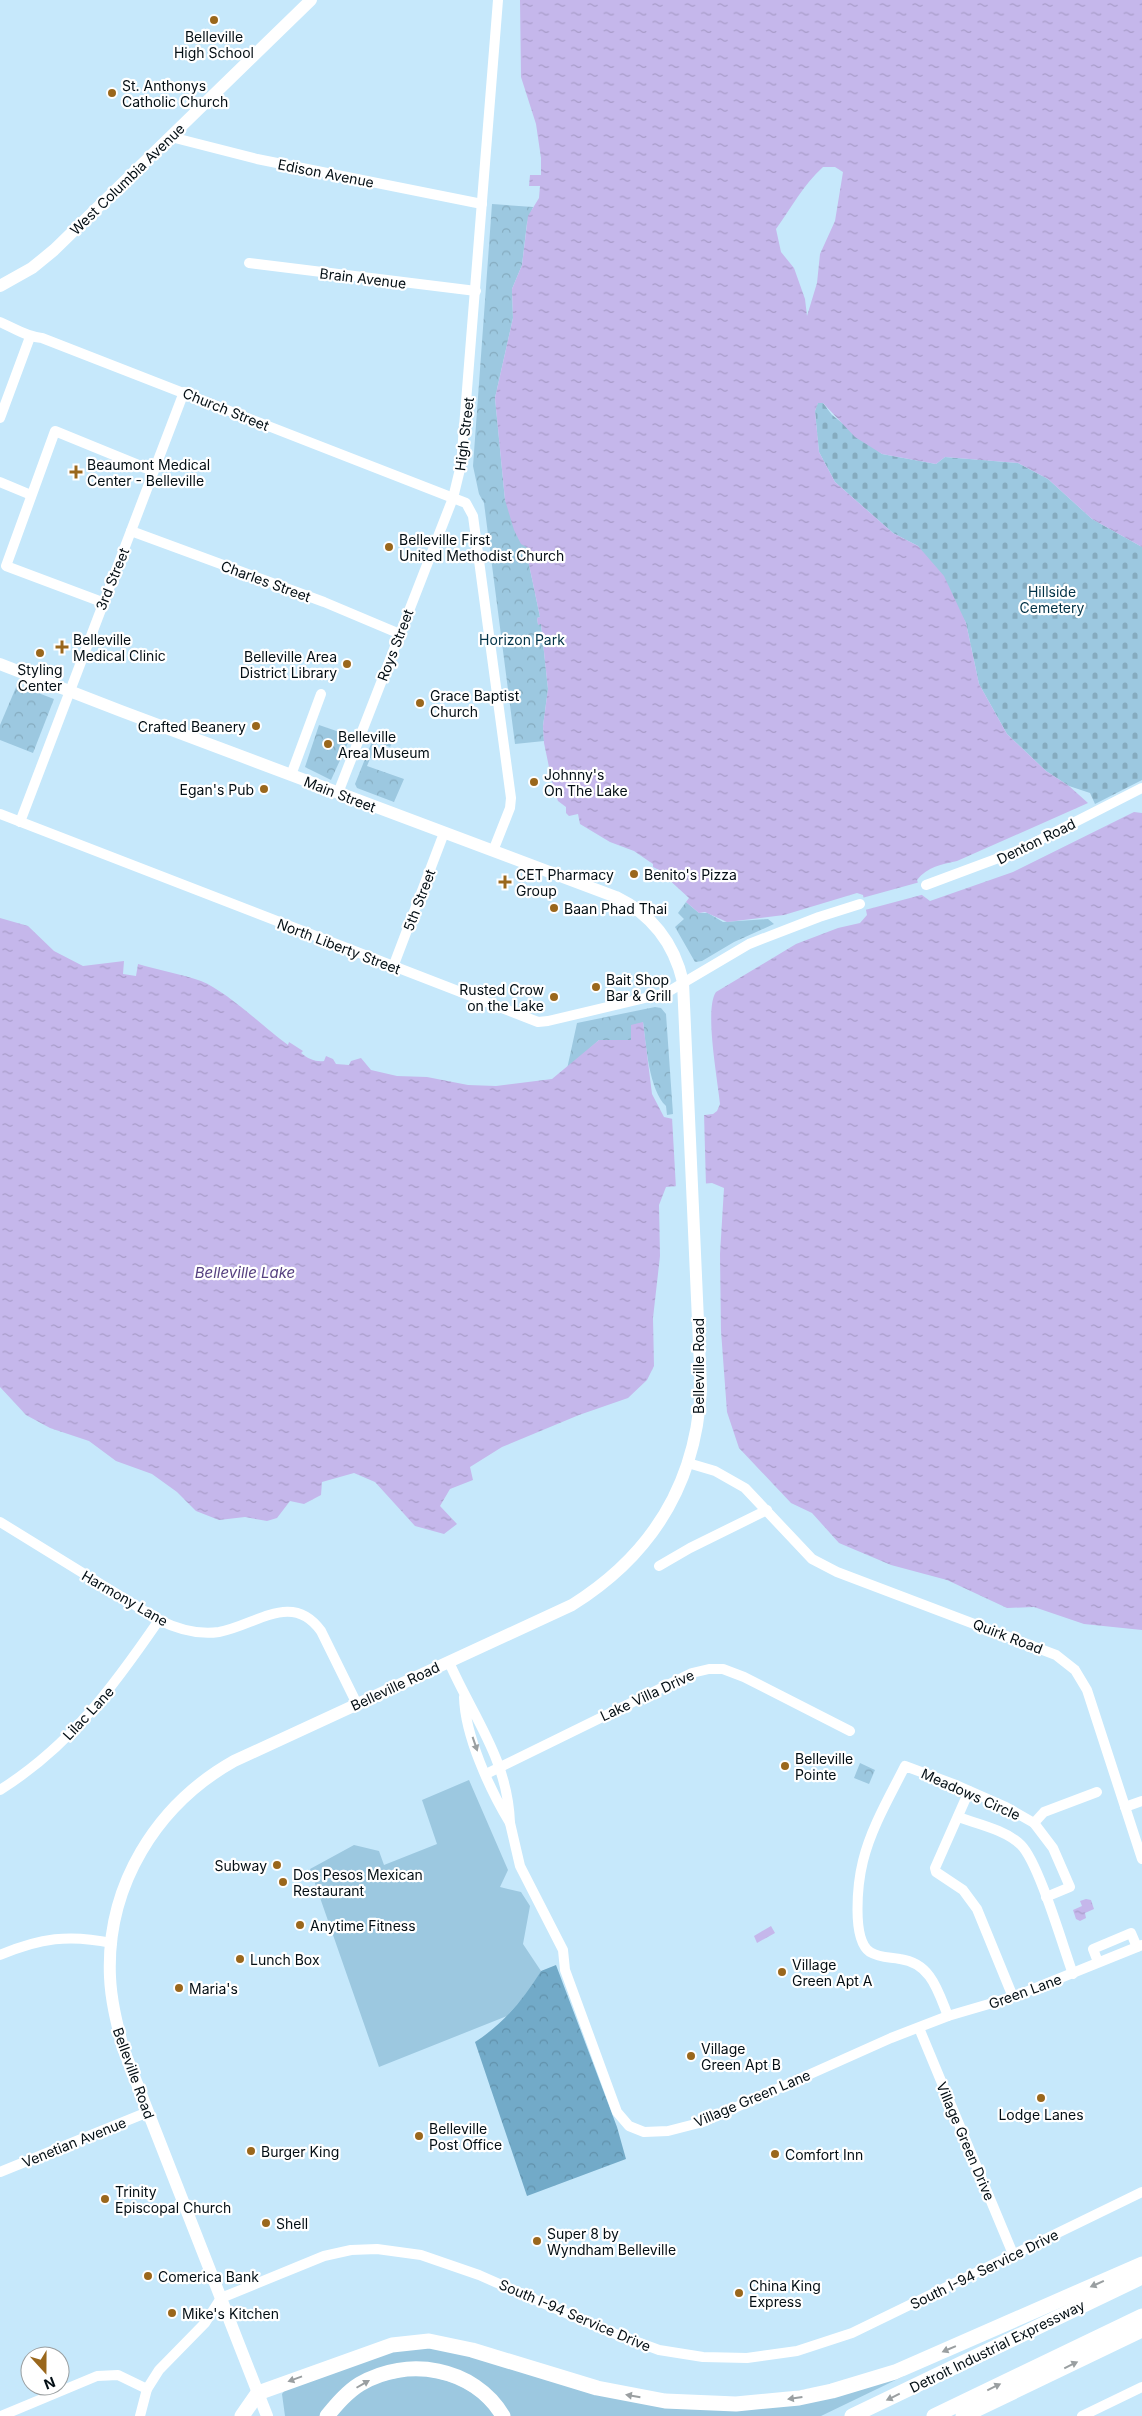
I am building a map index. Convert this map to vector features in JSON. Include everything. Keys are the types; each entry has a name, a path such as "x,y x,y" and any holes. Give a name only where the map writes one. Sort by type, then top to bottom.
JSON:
{"highway":[{"path":"242,2416 258,2393 392,2345 429,2341 472,2350 597,2388 665,2401 736,2404 799,2398 832,2392 895,2372 1142,2264"},
{"name":"Detroit Industrial Expressway","path":"852,2416 1142,2277"},
{"path":"934,2416 1142,2316"},
{"path":"963,2416 1142,2330"},
{"path":"327,2416 341,2399 360,2384 383,2374 407,2368 430,2369 460,2378 477,2387 503,2416"},
{"path":"979,2416 1041,2380"}],"main road":[{"name":"West Columbia Avenue","path":"0,286 32,268 54,250 311,0"},
{"name":"Main Street","path":"0,664 626,902 652,920 668,942"},
{"name":"Belleville Road","path":"267,2416 123,2048 115,2016 110,1977 112,1943 119,1902 134,1865 154,1830 181,1800 208,1777 234,1761 572,1605 610,1578 630,1560 660,1523 680,1486 688,1463 698,1425 701,1389 694,1187 683,982 677,957 668,942"}],"street":[{"name":"High Street","path":"452,498 461,465 465,438 498,0"},
{"name":"Edison Avenue","path":"171,137 257,159 482,204"},
{"name":"Brain Avenue","path":"249,263 476,291"},
{"name":"Church Street","path":"0,322 22,331 30,337 42,338 184,392 452,498"},
{"path":"0,418 30,337"},
{"name":"3rd Street","path":"20,822 102,602 184,392"},
{"path":"102,602 6,566 55,431 153,471"},
{"path":"0,482 31,495"},
{"name":"Roys Street","path":"338,793 452,498"},
{"path":"452,498 466,503 473,516 511,798 510,808 493,851"},
{"name":"Charles Street","path":"131,531 315,599 400,634"},
{"path":"291,775 321,694"},
{"name":"Denton Road","path":"926,885 1020,850 1142,788"},
{"name":"North Liberty Street","path":"0,814 538,1022 666,993 683,982"},
{"name":"5th Street","path":"393,967 444,833"},
{"path":"683,982 750,944 819,917 860,904"},
{"name":"Quirk Road","path":"688,1463 731,1479 745,1488 812,1558 837,1572 1034,1645 1066,1661 1079,1676 1087,1690 1142,1859"},
{"path":"659,1566 690,1548 767,1510"},
{"name":"Harmony Lane","path":"0,1522 158,1620 183,1630 209,1633 231,1629 274,1613 290,1611 302,1614 313,1621 322,1631 358,1704"},
{"name":"Lilac Lane","path":"0,1790 39,1761 93,1710 124,1671 158,1620"},
{"path":"449,1662 464,1697 474,1708 500,1767 510,1807 510,1823"},
{"name":"Lake Villa Drive","path":"486,1774 688,1675 709,1669 724,1669 744,1677 850,1732"},
{"path":"464,1697 465,1714 486,1774 510,1823"},
{"name":"Meadows Circle","path":"948,2016 934,1980 917,1964 900,1959 885,1958 868,1951 862,1943 857,1916 863,1861 905,1766 928,1773 1034,1823 1053,1848 1070,1887 1046,1896"},
{"path":"968,1791 937,1861 936,1872 963,1890 977,1909 1013,1997"},
{"path":"1034,1823 1044,1812 1097,1792"},
{"path":"1125,1807 1142,1801"},
{"path":"958,1817 1001,1833 1022,1846 1029,1857 1046,1896 1073,1974"},
{"name":"Village Green Lane","path":"510,1823 520,1866 563,1950 565,1970 617,2112 629,2126 644,2132 668,2131 703,2122 891,2038 919,2028"},
{"path":"1098,1962 1093,1949 1131,1934 1136,1947"},
{"path":"0,1954 30,1943 57,1938 82,1938 112,1943"},
{"name":"Green Lane","path":"919,2028 948,2016 1013,1997 1136,1947"},
{"name":"Village Green Drive","path":"919,2028 1013,2254"},
{"name":"Venetian Avenue","path":"0,2172 148,2112"},
{"name":"South I-94 Service Drive","path":"221,2298 324,2256 359,2249 394,2250 421,2255 479,2275 602,2329 659,2350 703,2357 747,2358 797,2351 852,2333 1142,2192"},
{"path":"140,2416 147,2389 159,2370 204,2323 221,2298"},
{"path":"0,2416 97,2376 118,2375 147,2389"},
{"path":"1082,2416 1142,2387"}],"green space":[{"name":"Horizon Park","path":"492,204 533,207 527,223 522,265 512,289 513,318 495,398 505,500 528,547 527,555 540,617 537,618 538,624 541,624 548,689 543,726 544,741 515,744 484,503 479,494 473,466"},
{"name":"Hillside Cemetery","path":"818,402 823,403 832,415 882,454 936,464 945,457 1018,463 1048,479 1092,519 1142,547 1142,780 1095,804 1090,793 1069,786 1046,771 1007,734 979,684 966,623 918,546 893,533 835,482 819,452 815,411"},
{"path":"17,685 54,699 33,753 0,740 0,725"},
{"path":"319,725 351,736 331,780 305,767"},
{"path":"375,734 392,743 390,747 377,742 367,766 404,779 394,802 357,788 355,784"},
{"path":"686,902 699,913 708,913 723,922 768,919 774,924 734,942 702,961 695,962 675,927 684,919 678,913"},
{"path":"655,1007 661,1008 666,1014 673,1114 667,1115 666,1106 660,1099 652,1078 643,1022 631,1040 599,1040 567,1069 577,1023"},
{"path":"860,1763 875,1770 869,1784 854,1778"},
{"path":"469,1780 508,1870 500,1887 521,1892 530,1906 523,1944 541,1971 529,1991 507,2016 379,2067 310,1869 354,1845 379,1851 384,1865 437,1844 422,1800"},
{"path":"556,1965 617,2127 626,2159 527,2196 475,2042 504,2019 541,1971"},
{"path":"408,2348 446,2348 687,2408 903,2374 904,2376 821,2416 509,2416 499,2402 407,2364 321,2416 285,2416 282,2394 285,2390 384,2353"},
{"path":"415,2374 441,2379 460,2386 478,2397 496,2416 334,2416 361,2390 378,2382"}],"water":[{"name":"Belleville Lake","path":"520,0 1142,0 1142,547 1092,519 1048,479 1018,463 945,457 936,464 882,454 855,437 823,403 818,403 815,411 819,452 835,482 893,533 918,546 944,576 966,623 979,684 1007,734 1046,771 1069,786 1088,803 957,861 930,869 917,880 922,895 930,901 1013,872 1134,812 1142,813 1142,1630 1084,1624 1034,1607 1007,1608 947,1580 891,1565 839,1543 812,1513 791,1503 739,1448 727,1412 721,1331 720,1254 724,1188 712,1183 666,1187 659,1205 660,1256 653,1318 654,1366 647,1380 628,1398 579,1415 502,1447 470,1467 473,1480 450,1489 440,1506 457,1524 444,1534 415,1526 375,1482 354,1473 322,1482 321,1495 304,1504 290,1501 277,1518 267,1521 245,1517 219,1520 196,1511 177,1492 152,1474 116,1461 89,1441 50,1428 26,1415 0,1387 0,918 28,926 54,951 83,966 124,961 123,974 136,976 138,964 201,981 222,993 288,1045 289,1042 303,1051 301,1053 312,1060 324,1061 326,1056 333,1059 336,1064 349,1065 351,1061 361,1058 371,1070 397,1076 427,1077 468,1085 496,1086 552,1079 599,1040 631,1040 631,1025 643,1022 652,1094 664,1117 673,1119 713,1114 717,1111 720,1104 711,1029 711,1013 716,992 796,944 838,928 860,923 867,915 863,895 857,893 784,915 727,922 705,912 699,913 686,902 689,898 666,877 664,879 661,871 653,867 653,864 634,851 610,842 580,824 578,814 569,816 566,813 566,807 558,801 554,791 544,743 543,726 548,689 541,624 538,625 537,618 540,617 527,555 528,548 521,544 514,530 505,500 495,398 513,318 512,289 522,265 528,216 539,198 540,186 529,186 530,175 541,175 541,158 536,124 521,77","holes":["823,167 835,167 843,172 835,221 820,254 817,283 807,316 805,299 794,268 781,252 776,229 816,174"]},
{"path":"1091,1900 1094,1909 1085,1913 1086,1918 1080,1921 1076,1919 1073,1910 1082,1906 1080,1901"},
{"path":"771,1926 775,1933 757,1943 754,1936"}],"pier":[{"path":"920,882 925,894 865,910 862,898"},
{"path":"704,1113 706,1186 676,1189 672,1117"}],"place":[{"name":"Belleville High School","path":"214,20"},
{"name":"St. Anthonys Catholic Church","path":"112,93"},
{"name":"Beaumont Medical Center - Belleville","path":"76,472"},
{"name":"Belleville First United Methodist Church","path":"389,547"},
{"name":"Belleville Medical Clinic","path":"62,647"},
{"name":"Styling Center","path":"40,653"},
{"name":"Belleville Area District Library","path":"347,664"},
{"name":"Grace Baptist Church","path":"420,703"},
{"name":"Crafted Beanery","path":"256,726"},
{"name":"Belleville Area Museum","path":"328,744"},
{"name":"Johnny's On The Lake","path":"534,782"},
{"name":"Egan's Pub","path":"264,789"},
{"name":"Benito's Pizza","path":"634,874"},
{"name":"CET Pharmacy Group","path":"505,882"},
{"name":"Baan Phad Thai","path":"554,908"},
{"name":"Bait Shop Bar & Grill","path":"596,987"},
{"name":"Rusted Crow on the Lake","path":"554,997"},
{"name":"Belleville Pointe","path":"785,1766"},
{"name":"Subway","path":"277,1865"},
{"name":"Dos Pesos Mexican Restaurant","path":"283,1882"},
{"name":"Anytime Fitness","path":"300,1925"},
{"name":"Lunch Box","path":"240,1959"},
{"name":"Village Green Apt A","path":"782,1972"},
{"name":"Maria's","path":"179,1988"},
{"name":"Village Green Apt B","path":"691,2056"},
{"name":"Lodge Lanes","path":"1041,2098"},
{"name":"Belleville Post Office","path":"419,2136"},
{"name":"Burger King","path":"251,2151"},
{"name":"Comfort Inn","path":"775,2154"},
{"name":"Trinity Episcopal Church","path":"105,2199"},
{"name":"Shell","path":"266,2223"},
{"name":"Super 8 by Wyndham Belleville","path":"537,2241"},
{"name":"Comerica Bank","path":"148,2276"},
{"name":"China King Express","path":"739,2293"},
{"name":"Mike's Kitchen","path":"172,2313"}]}
